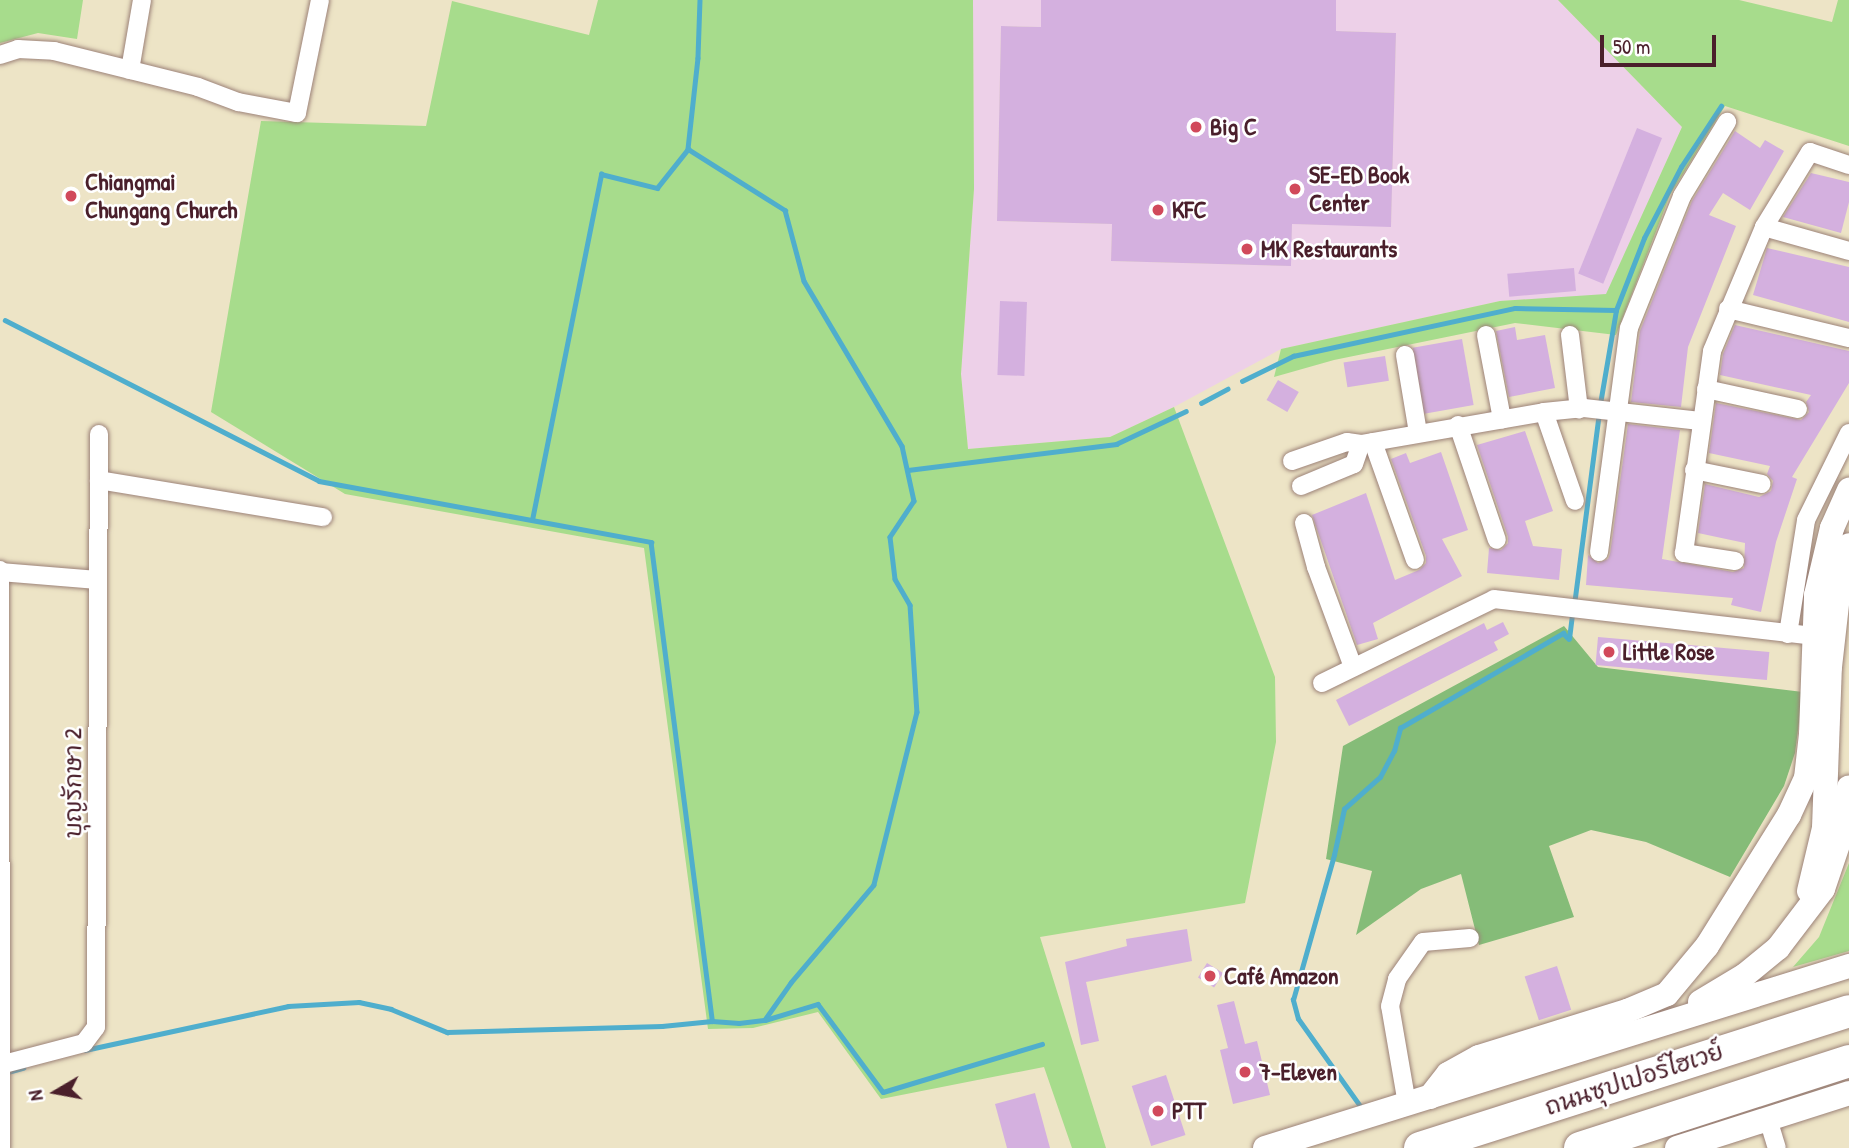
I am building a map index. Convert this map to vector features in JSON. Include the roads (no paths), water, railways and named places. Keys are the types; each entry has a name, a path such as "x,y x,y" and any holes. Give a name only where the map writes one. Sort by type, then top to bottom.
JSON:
{"highway":[{"name":"ถนนซุปเปอร์ไฮเวย์","path":"1420,1148 1849,1011"},
{"name":"ถนนซุปเปอร์ไฮเวย์","path":"1580,1148 1849,1061"}],"main road":[{"path":"1419,1100 1448,1074 1479,1057 1628,1011 1667,994 1690,969 1790,815 1806,779 1811,734 1813,636 1822,563 1849,490"},
{"path":"1802,919 1824,828 1830,667 1839,587 1849,545"},
{"path":"1592,1046 1708,999 1745,975 1778,948 1823,889 1834,863 1849,787"},
{"path":"1265,1148 1849,966"},
{"path":"1677,1148 1849,1093"}],"street":[{"path":"130,70 142,0"},
{"path":"0,55 18,50 54,51 198,87 238,102 297,113 320,0"},
{"path":"1599,552 1611,411 1629,328 1682,196 1727,122"},
{"path":"1735,561 1684,553 1700,421 1712,351 1764,228 1810,152 1849,165"},
{"path":"1764,228 1849,251"},
{"path":"1728,309 1849,338"},
{"path":"1486,335 1502,419"},
{"path":"1570,335 1581,408"},
{"path":"1405,355 1418,433"},
{"path":"1706,389 1798,409"},
{"path":"1292,461 1347,442 1367,443 1458,425 1581,408 1700,421"},
{"path":"1545,412 1575,502"},
{"path":"1458,425 1497,540"},
{"path":"1788,634 1807,520 1849,433"},
{"name":"บุญรักษา 2","path":"2,1065 84,1043 96,1027 99,434"},
{"path":"1301,486 1354,464 1367,443"},
{"path":"1367,443 1415,560"},
{"path":"1694,470 1762,484"},
{"path":"99,480 323,517"},
{"path":"1304,523 1316,567 1353,667"},
{"path":"1,1148 0,571 98,580"},
{"path":"1322,683 1487,601 1502,599 1813,636"},
{"path":"1419,1100 1390,1006 1397,979 1423,942 1470,938"},
{"path":"1768,1119 1777,1148"}],"waterway":[{"path":"700,0 698,58 688,149 785,210 804,281 902,446 914,501 890,537 895,579 910,605 917,712 874,885 791,983 765,1020"},
{"path":"1600,404 1616,310 1644,238 1681,167 1721,106"},
{"path":"532,520 601,174 657,188 688,149"},
{"path":"1242,381 1293,356 1515,308 1616,310"},
{"path":"5,320 319,481 651,542 712,1021"},
{"path":"1201,403 1227,389"},
{"path":"908,470 1116,444 1186,411"},
{"path":"1574,605 1599,413"},
{"path":"1362,1109 1298,1019 1293,1000 1334,855 1344,809 1380,777 1394,751 1400,728 1563,633 1569,639 1572,614"},
{"path":"85,1050 288,1006 359,1002 391,1009 447,1032 662,1026 712,1021 739,1023 765,1020 818,1004 883,1092 1042,1044"},
{"path":"4,1073 23,1068"}],"place":[{"name":"Big C","path":"1196,127"},
{"name":"SE-ED Book Center","path":"1295,189"},
{"name":"Chiangmai Chungang Church","path":"71,196"},
{"name":"KFC","path":"1158,210"},
{"name":"MK Restaurants","path":"1247,249"},
{"name":"Little Rose","path":"1609,652"},
{"name":"Café Amazon","path":"1210,976"},
{"name":"7-Eleven","path":"1245,1072"},
{"name":"PTT","path":"1158,1111"}]}
